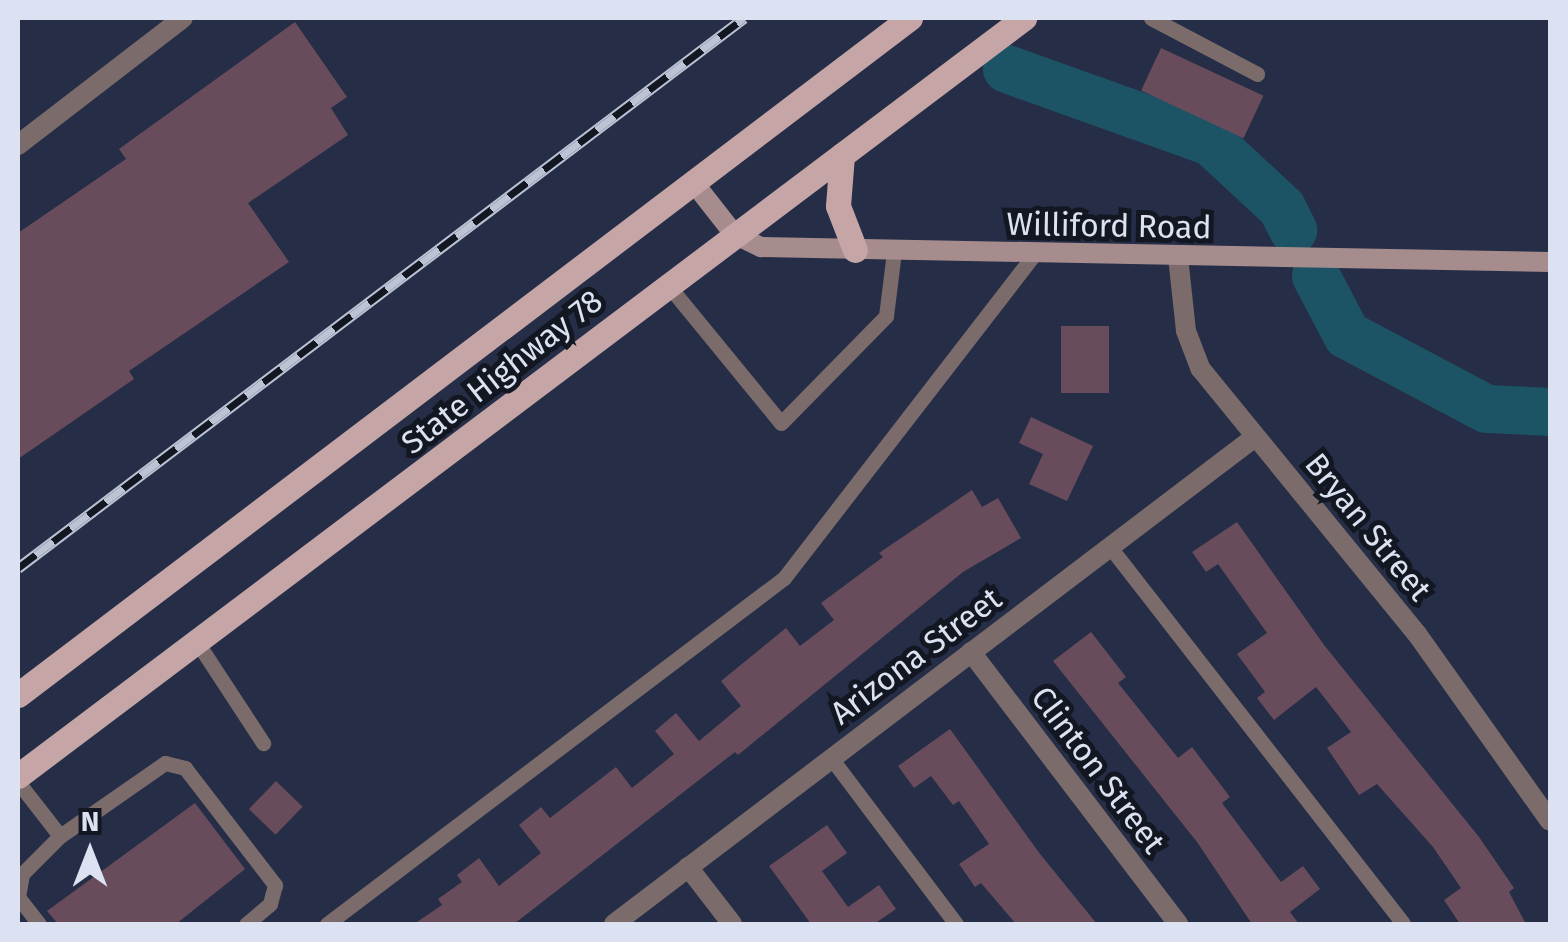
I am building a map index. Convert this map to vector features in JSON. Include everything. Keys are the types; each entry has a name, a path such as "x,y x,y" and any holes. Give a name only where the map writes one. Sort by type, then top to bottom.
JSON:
{"main road":[{"name":"State Highway 78","path":"18,695 910,18"},
{"name":"State Highway 78","path":"18,779 1024,18"},
{"path":"842,155 838,206 855,250"}],"street":[{"path":"18,145 183,18"},
{"path":"694,183 734,234"},
{"name":"Williford Road","path":"734,234 760,247 894,252 1550,262"},
{"name":"Bryan Street","path":"1178,257 1186,332 1200,368 1417,634 1550,821"},
{"name":"Arizona Street","path":"614,924 1255,437"},
{"name":"Clinton Street","path":"971,652 1178,924"},
{"path":"688,867 732,924"}],"lane":[{"path":"1151,18 1257,74"},
{"path":"668,285 780,423 886,316 894,252"},
{"path":"327,924 784,578 1034,254"},
{"path":"1110,547 1403,924"},
{"path":"197,642 262,743"},
{"path":"831,758 956,924"},
{"path":"40,924 18,897 22,874 60,836 165,763 185,768 275,885 270,904 246,924"},
{"path":"18,779 60,836"}],"building":[{"path":"295,22 347,97 331,108 348,135 248,203 289,262 129,371 134,379 18,459 18,233 126,159 119,149"},
{"path":"1161,48 1263,96 1244,138 1141,91"},
{"path":"1061,326 1109,326 1109,393 1061,393"},
{"path":"1031,417 1093,446 1067,501 1029,484 1043,454 1019,443"},
{"path":"972,490 982,507 998,498 1021,538 963,572 738,755 735,752 514,924 414,924 442,905 438,899 462,882 457,875 479,858 499,886 541,853 519,825 541,807 550,818 616,767 632,788 674,754 655,731 676,713 699,741 741,706 721,681 786,628 800,646 834,620 821,603 883,557 879,553"},
{"path":"1237,522 1324,645 1479,837 1514,888 1509,892 1526,924 1460,924 1444,900 1461,888 1433,847 1377,784 1359,795 1327,748 1351,732 1316,687 1274,720 1257,698 1265,692 1237,654 1267,633 1218,564 1206,572 1192,552"},
{"path":"1091,632 1126,677 1118,683 1178,758 1192,747 1230,797 1222,803 1281,882 1303,866 1320,889 1290,912 1299,924 1252,924 1197,842 1053,661"},
{"path":"950,729 1040,854 1097,924 1016,924 981,883 975,887 959,864 989,844 959,801 953,805 931,776 914,788 898,766"},
{"path":"276,781 303,807 276,835 249,809"},
{"path":"195,803 245,869 176,924 58,924 47,911"},
{"path":"827,825 847,853 822,871 848,907 879,885 896,909 874,924 811,924 769,866"}],"waterway":[{"path":"1007,69 1211,142 1282,208 1293,230"},
{"path":"1316,276 1347,335 1487,409 1550,412"}],"railway":[{"path":"18,568 744,18"}]}
